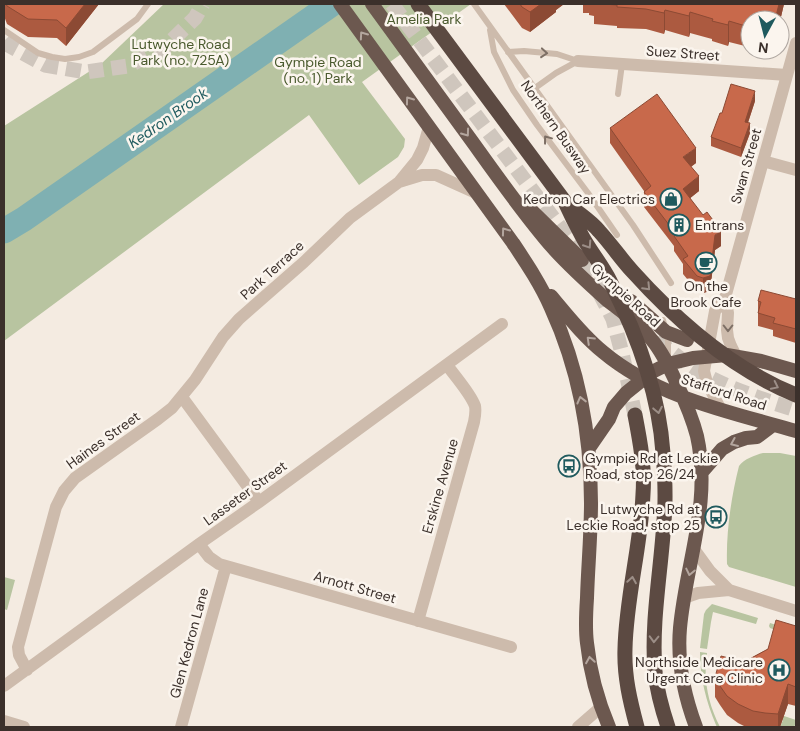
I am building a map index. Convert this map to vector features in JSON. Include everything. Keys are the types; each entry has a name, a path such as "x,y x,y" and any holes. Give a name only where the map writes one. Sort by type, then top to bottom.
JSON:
{"highway":[{"path":"340,4 513,242 554,313 582,402 589,448 591,504 586,603 587,642 592,677 609,727"},
{"name":"Gympie Road","path":"372,4 507,190 553,248 591,285 652,339 668,364 684,398 697,436 702,472 700,518 684,598 680,629 680,660 687,701 696,727"},
{"path":"418,4 565,202 582,237 609,280 646,368 656,400 661,427 664,474 664,512 654,627 654,651 655,674 668,727"},
{"path":"429,4 447,43"},
{"path":"507,190 538,215 582,260"},
{"path":"565,202 598,229 632,272 668,309 693,331 736,364 796,395"},
{"name":"Stafford Road","path":"532,272 585,336 620,365 643,379 684,398 796,431"},
{"path":"631,301 687,340"},
{"name":"Stafford Road","path":"589,448 609,419 612,410 619,400 652,372 668,364 706,356 727,355 761,361 796,371"},
{"path":"635,415 643,462 643,495 639,541 628,603 625,650 629,697 637,727"},
{"path":"702,472 722,449 746,438 757,437 773,424"}],"street":[{"name":"Swan Street","path":"721,410 705,378 706,356 715,312 725,298 796,43"},
{"name":"Suez Street","path":"578,61 787,75"},
{"name":"Park Terrace","path":"182,397 223,337 239,319 304,262 350,218 399,182 417,160 423,148 429,127"},
{"path":"763,161 796,170"},
{"name":"Park Terrace","path":"399,182 422,175 436,176 476,192"},
{"name":"Swan Street","path":"725,298 728,313 728,338 736,356"},
{"name":"Lasseter Street","path":"4,686 502,324"},
{"name":"Erskine Avenue","path":"418,621 476,411 470,396 447,365"},
{"path":"182,397 259,502"},
{"name":"Haines Street","path":"27,670 19,655 18,647 59,499 75,478 158,419 182,397"},
{"name":"Arnott Street","path":"199,544 219,564 511,647"},
{"path":"694,549 710,571 729,590"},
{"name":"Glen Kedron Lane","path":"181,727 226,566"},
{"path":"684,598 698,593 729,590 796,610"},
{"path":"578,727 601,708"},
{"path":"4,722 24,727"}],"lane":[{"path":"4,30 38,53 65,59 79,57 93,52 137,19 148,4"},
{"name":"Northern Busway","path":"474,4 634,225 671,283"},
{"name":"Northern Busway","path":"489,26 494,52 513,90 617,235"},
{"path":"508,52 527,51 557,54 578,61"},
{"name":"Northern Busway","path":"535,88 556,72 578,61"},
{"path":"618,94 622,64"},
{"path":"665,326 668,341 668,364"}],"green space":[{"name":"Gympie Road (no. 1) Park","path":"164,4 471,4 362,82 405,139 404,147 398,157 359,185 309,115 4,341 4,126 101,64"},
{"path":"763,453 780,453 796,456 796,587 729,567 727,564 730,515 739,466 747,459"},
{"path":"4,577 15,580 7,610 4,609"},
{"path":"712,604 758,618 756,624 713,612 707,649 700,648 704,614"},
{"path":"770,623 796,631 796,665 781,715 796,720 794,727 780,727 783,720 777,718 778,712 776,711 795,645 776,639 778,631 770,628"},
{"path":"700,652 707,653 706,682 712,709 720,727 717,727 709,707 702,680"}],"building":[{"path":"6,4 85,4 66,28 57,20 28,19"},
{"path":"520,4 541,4 530,12"},
{"path":"604,4 779,4 778,10 740,10 740,24 729,21 728,25 690,12 689,16 665,10 664,13 646,9 617,7 617,5"},
{"path":"731,84 755,91 745,122 750,123 741,148 711,137 720,113 722,113"},
{"path":"657,94 696,148 683,157 699,176 683,189 703,215 707,212 721,231 715,235 710,276 703,278 697,276 683,259 688,256 674,236 676,234 644,192 651,186 610,128"},
{"path":"761,290 796,299 796,329 773,323 775,318 758,313 761,302 758,301"},
{"path":"776,620 796,626 796,687 788,684 778,714 753,711 738,704 727,696 715,677 721,656 744,662 768,649"}],"waterway":[{"name":"Kedron Brook","path":"4,231 24,219 332,4"}],"tunnel":[{"path":"4,41 45,65 86,72 128,66 165,47 195,18 203,4"},
{"path":"392,4 611,292"},
{"path":"582,260 608,282"},
{"path":"599,292 613,319 635,415"},
{"path":"656,339 685,362 714,380 796,410"}],"place":[{"name":"Kedron Car Electrics","path":"671,199"},
{"name":"Entrans","path":"679,225"},
{"name":"On the Brook Cafe","path":"706,263"},
{"name":"Gympie Rd at Leckie Road, stop 26/24","path":"569,466"},
{"name":"Lutwyche Rd at Leckie Road, stop 25","path":"716,517"},
{"name":"Northside Medicare Urgent Care Clinic","path":"779,670"}],"park label":[{"name":"Amelia Park","path":"424,19"},
{"name":"Lutwyche Road Park (no. 725A)","path":"181,52"}]}
